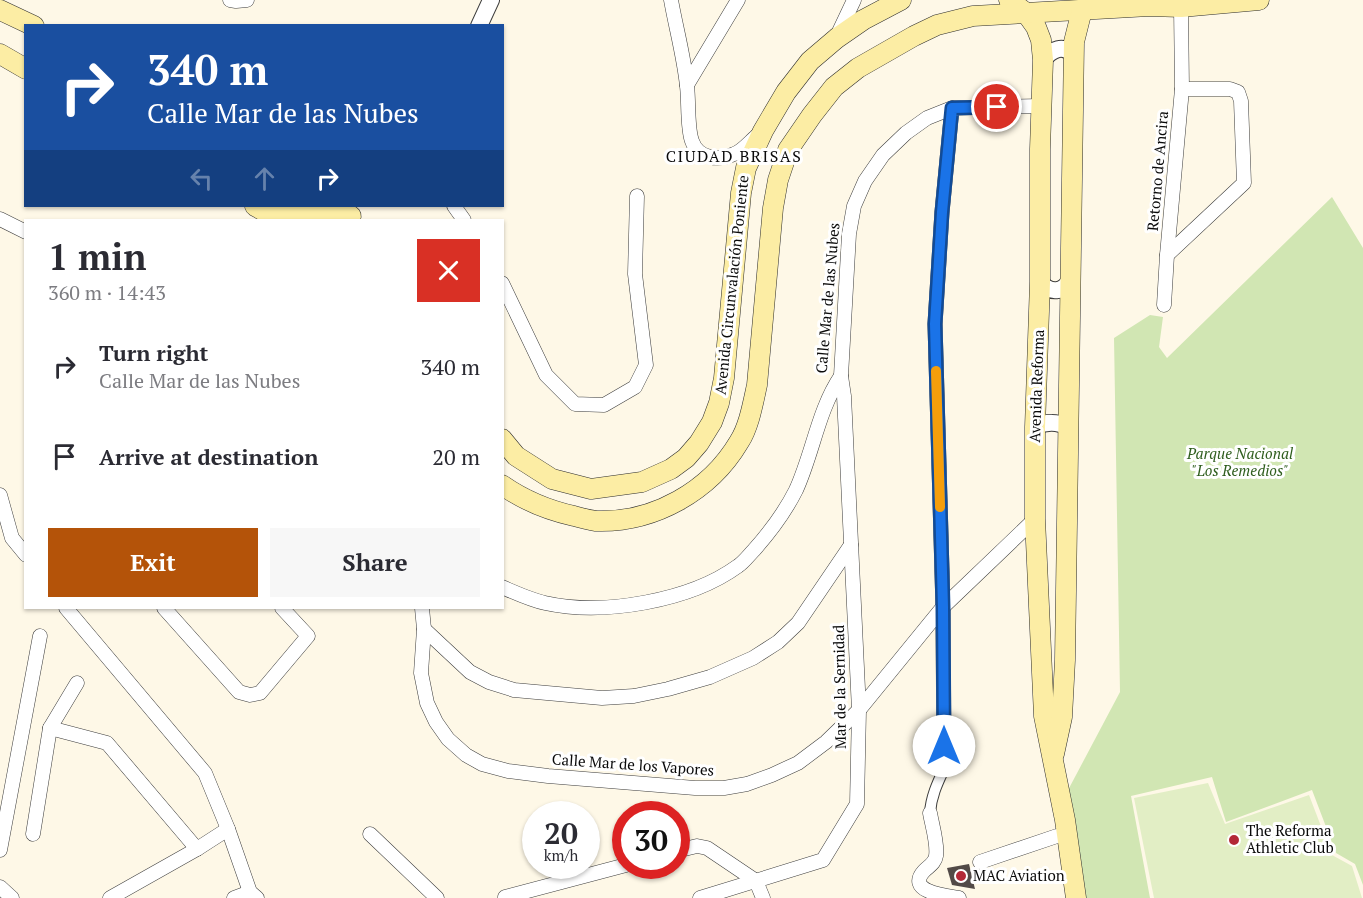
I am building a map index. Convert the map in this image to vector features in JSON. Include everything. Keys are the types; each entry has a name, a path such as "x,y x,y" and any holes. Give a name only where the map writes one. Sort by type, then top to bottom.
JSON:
{"main road":[{"path":"1009,0 1026,13"},
{"path":"504,486 533,504 560,513 595,521 625,519 657,512 686,496 707,481 725,462 741,440 758,385 773,208 778,180 788,150 834,87 858,68 937,25 973,16 1082,10 1148,3 1181,7 1259,0"},
{"name":"Avenida Circunvalación Poniente","path":"504,441 516,456 552,479 591,489 642,482 671,469 686,458 712,422 719,403 724,378 741,193 746,168 763,131 786,92 810,61 837,38 891,2"},
{"path":"0,10 30,24"},
{"name":"Avenida Reforma","path":"1053,762 1062,717 1065,660 1074,55 1076,32 1082,10"},
{"name":"Avenida Reforma","path":"1026,13 1036,27 1041,40 1043,60 1035,519 1044,716 1067,834 1076,898"},
{"path":"0,54 24,68"},
{"path":"257,207 277,219 312,211 349,214"}],"street":[{"path":"230,0 247,0"},
{"path":"480,24 491,0"},
{"path":"671,0 687,85 691,139 695,147 704,155 714,159 736,154 763,131"},
{"path":"687,85 738,0"},
{"path":"837,38 854,0"},
{"name":"Retorno de Ancira","path":"1164,305 1182,89 1181,7"},
{"path":"1043,60 1054,49 1069,50 1074,55"},
{"name":"Retorno de Ancira","path":"1167,255 1244,183 1241,101 1238,92 1230,89 1182,89"},
{"name":"Calle Mar de las Nubes","path":"504,588 544,603 584,609 627,606 675,595 710,583 740,565 773,529 795,490 831,390 841,376 849,234 854,206 865,181 883,154 927,118 952,108 1041,106"},
{"path":"952,108 942,212 935,324 943,607 944,769 931,802 930,813 936,854 934,861 922,873 920,879 921,886 927,892 959,898"},
{"path":"504,287 546,375 575,404 604,405 635,387 646,365 635,274 637,196"},
{"path":"0,219 24,231"},
{"path":"1040,282 1044,287 1056,291 1067,285 1070,279"},
{"name":"Mar de la Sernidad","path":"700,898 823,860 857,804 859,710 844,396 841,376"},
{"path":"1035,427 1042,423 1054,422 1069,427"},
{"path":"0,495 12,538 24,553"},
{"name":"Calle Mar de los Vapores","path":"422,609 424,629 421,673 427,703 448,739 466,755 482,764 508,771 695,788 724,788 747,784 772,775 798,763 826,742 859,710 943,607 1035,519"},
{"path":"424,629 470,672 489,682 514,690 602,698 634,696 668,689 710,676 753,658 778,642 798,624 851,545"},
{"path":"67,609 205,773 254,895 234,898"},
{"path":"166,609 239,692 250,696 260,693 308,636 283,609"},
{"path":"0,850 40,636"},
{"path":"33,834 50,728 77,683"},
{"path":"50,728 107,743 196,849"},
{"path":"110,898 228,830"},
{"path":"370,834 437,898"},
{"path":"980,862 1067,834"},
{"path":"690,848 697,846 707,848 756,881 764,898"},
{"path":"505,897 612,869"},
{"path":"0,887 12,898"},
{"path":"722,892 738,898"}],"green space":[{"name":"Parque Nacional \"Los Remedios\"","path":"1332,197 1363,248 1363,885 1355,864 1336,853 1312,790 1226,822 1212,777 1131,796 1150,898 1083,898 1067,792 1120,692 1114,338 1150,315 1163,317 1159,347 1167,358"},
{"name":"The Reforma Athletic Club","path":"1208,783 1225,824 1309,795 1332,855 1352,866 1362,898 1154,898 1134,798"}],"building":[{"name":"MAC Aviation","path":"969,864 975,889 952,885 947,868"}],"slow traffic":[{"path":"936,371 940,507"}],"place":[{"name":"The Reforma Athletic Club","path":"1234,840"},
{"name":"MAC Aviation","path":"961,876"}],"district":[{"name":"CIUDAD BRISAS","path":"734,156"}],"route":[{"path":"944,746 943,607 935,324 942,212 952,108 997,107"}]}
